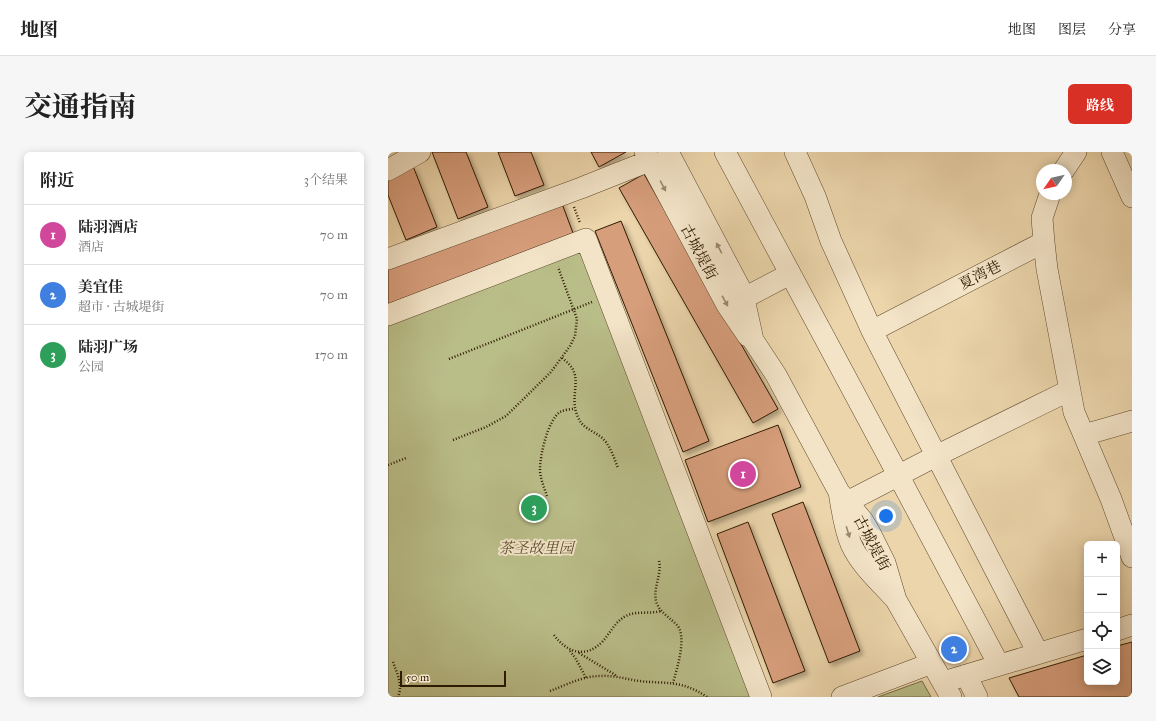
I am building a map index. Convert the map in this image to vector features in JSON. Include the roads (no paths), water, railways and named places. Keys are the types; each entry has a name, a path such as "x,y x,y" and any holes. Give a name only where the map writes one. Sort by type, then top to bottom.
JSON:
{"street":[{"path":"388,170 420,152"},
{"path":"725,152 899,475 999,665"},
{"path":"795,152 831,241 872,331 1038,653"},
{"path":"1068,164 1076,152"},
{"path":"1112,152 1132,197"},
{"path":"388,259 568,192 654,155"},
{"name":"古城堤街","path":"654,155 739,287 744,298 753,340 776,375 843,497 846,529 856,553 869,572 896,600 947,689"},
{"name":"古城堤街","path":"654,155 727,305 750,340 758,349"},
{"path":"1048,200 1042,218 1047,268 1074,412 1112,499 1132,557"},
{"path":"388,315 586,239 761,697"},
{"name":"夏湾巷","path":"872,331 1044,242"},
{"path":"744,298 790,274"},
{"path":"843,497 899,475 1070,390"},
{"path":"1084,435 1132,421"},
{"path":"1120,629 1132,625"},
{"path":"947,689 966,675 1084,639"},
{"path":"842,697 932,663"},
{"path":"966,675 978,697"}],"place":[{"name":"陆羽酒店","path":"743,474"},
{"name":"陆羽广场","path":"534,508"},
{"name":"美宜佳","path":"954,649"}],"park label":[{"name":"茶圣故里园","path":"536,548"}]}
